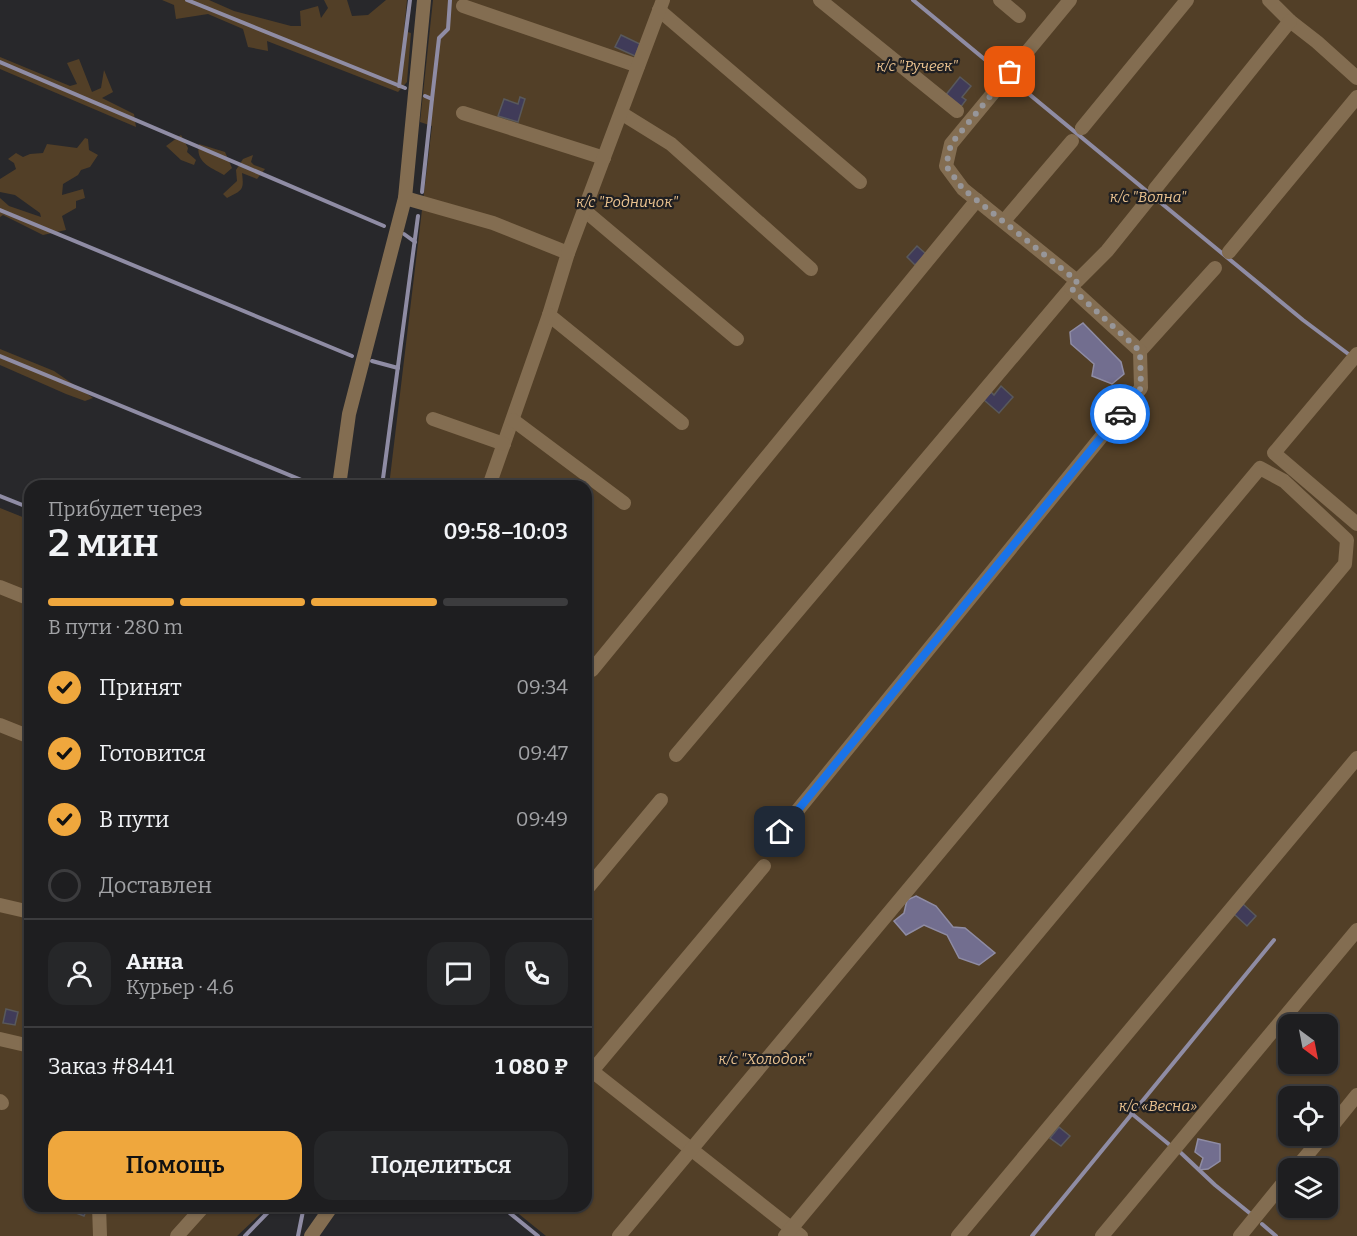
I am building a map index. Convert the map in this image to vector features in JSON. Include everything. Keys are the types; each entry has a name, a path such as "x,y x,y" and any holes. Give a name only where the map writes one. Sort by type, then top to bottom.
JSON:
{"lane":[{"path":"340,480 350,414 405,198 424,0"},
{"path":"820,0 957,111"},
{"path":"1000,0 1019,16"},
{"path":"780,832 1141,388 1140,351 1074,285 1004,222 963,189 946,166 951,144 1070,0"},
{"path":"1082,128 1186,0"},
{"path":"1269,0 1357,78"},
{"path":"491,480 549,315 568,253 661,5 860,182"},
{"path":"464,6 638,66"},
{"path":"676,756 1074,285 1107,251 1290,21"},
{"path":"1229,252 1357,97"},
{"path":"463,113 604,158"},
{"path":"621,113 671,144 811,269"},
{"path":"1004,222 1072,141"},
{"path":"405,198 493,223 568,253"},
{"path":"592,669 977,200"},
{"path":"584,210 737,339"},
{"path":"1140,351 1215,268"},
{"path":"549,315 682,423"},
{"path":"1357,354 1274,453 1357,524"},
{"path":"433,419 504,444"},
{"path":"513,420 624,503"},
{"path":"592,1076 692,1150 792,1233 1346,564 1347,540 1284,481 1260,468 692,1150 619,1236"},
{"path":"0,587 24,597"},
{"path":"0,726 24,735"},
{"path":"958,1236 1357,758"},
{"path":"592,883 661,800"},
{"path":"592,1070 764,866"},
{"path":"0,904 24,910"},
{"path":"1102,1236 1357,930"},
{"path":"0,1039 24,1045"},
{"path":"1338,1119 1357,1095"},
{"path":"1304,1158 1315,1146"},
{"path":"1240,1236 1278,1190"},
{"path":"99,1212 100,1236"},
{"path":"177,1236 199,1212"},
{"path":"311,1236 328,1212"}],"green space":[{"path":"162,0 209,0 234,11 291,26 301,26 300,11 318,6 321,18 328,8 324,0 347,0 352,16 368,15 386,0 407,0 404,31 411,33 407,82 398,92 267,41 268,51 248,47 243,29 208,14 176,19 174,5"},
{"path":"433,0 1357,0 1357,1236 546,1236 516,1212 592,1212 592,480 390,480 432,126 420,122"},
{"path":"0,57 70,86 77,84 67,63 79,59 92,92 101,88 104,70 113,92 102,98 134,114 136,127 0,69"},
{"path":"181,135 188,148 187,152 196,160 194,165 181,160 166,146"},
{"path":"85,138 88,139 89,150 98,155 90,167 81,170 78,175 63,184 62,195 83,189 85,198 76,201 76,208 62,216 66,230 43,235 3,215 0,217 0,198 9,206 41,217 40,213 15,195 0,192 0,179 16,169 14,163 8,159 16,153 23,157 43,153 47,144 77,148"},
{"path":"199,144 225,152 232,168 224,175 209,166 201,160"},
{"path":"253,155 251,162 265,169 257,179 242,173 241,189 227,198 223,194 237,181 236,170 243,159"},
{"path":"0,349 54,371 93,398 85,401 0,365"},
{"path":"0,508 24,518 24,1212 263,1212 237,1236 0,1236"}],"shaded area":[{"path":"1083,323 1121,362 1124,374 1112,384 1092,376 1094,364 1071,344 1070,332"},
{"path":"916,896 936,906 953,927 965,928 995,953 979,965 959,958 947,935 924,925 906,935 894,921 904,913 907,900"},
{"path":"1198,1139 1220,1144 1220,1161 1208,1169 1199,1170 1203,1158 1195,1152"}],"building":[{"path":"621,35 640,44 635,56 615,47"},
{"path":"960,77 971,86 962,97 966,100 960,108 945,96"},
{"path":"520,97 525,99 518,122 498,116 504,99 518,104"},
{"path":"917,246 926,254 915,265 907,257"},
{"path":"1001,386 1013,397 999,413 984,400 991,392 994,395"},
{"path":"1243,904 1256,916 1247,926 1234,914"},
{"path":"6,1009 18,1012 15,1025 3,1023"},
{"path":"1059,1127 1070,1136 1061,1146 1050,1138"},
{"path":"74,1212 86,1212 84,1216"}],"waterway":[{"path":"187,0 405,88"},
{"path":"399,86 410,0"},
{"path":"432,99 439,38 448,29 450,0"},
{"path":"913,0 1000,72"},
{"path":"0,62 384,226"},
{"path":"1012,80 1303,320 1351,356"},
{"path":"422,192 432,99 425,96"},
{"path":"0,210 352,356"},
{"path":"383,480 418,216"},
{"path":"404,234 415,242"},
{"path":"0,356 301,480"},
{"path":"372,361 398,368"},
{"path":"0,496 24,506"},
{"path":"1032,1236 1274,940"},
{"path":"1131,1113 1171,1146"},
{"path":"1180,1152 1252,1215"},
{"path":"245,1236 268,1212"},
{"path":"298,1236 303,1212"},
{"path":"508,1212 538,1236"},
{"path":"1262,1224 1276,1236"}],"way so far":[{"path":"1010,72 951,144 946,166 963,189 1077,281 1071,288 1140,351 1141,388 1120,414"}],"route":[{"path":"780,832 1120,414"}],"park label":[{"name":"к/с \"Ручеек\"","path":"917,66"},
{"name":"к/с \"Волна\"","path":"1148,197"},
{"name":"к/с \"Родничок\"","path":"627,202"},
{"name":"к/с \"Холодок\"","path":"765,1059"},
{"name":"к/с «Весна»","path":"1158,1106"}]}
